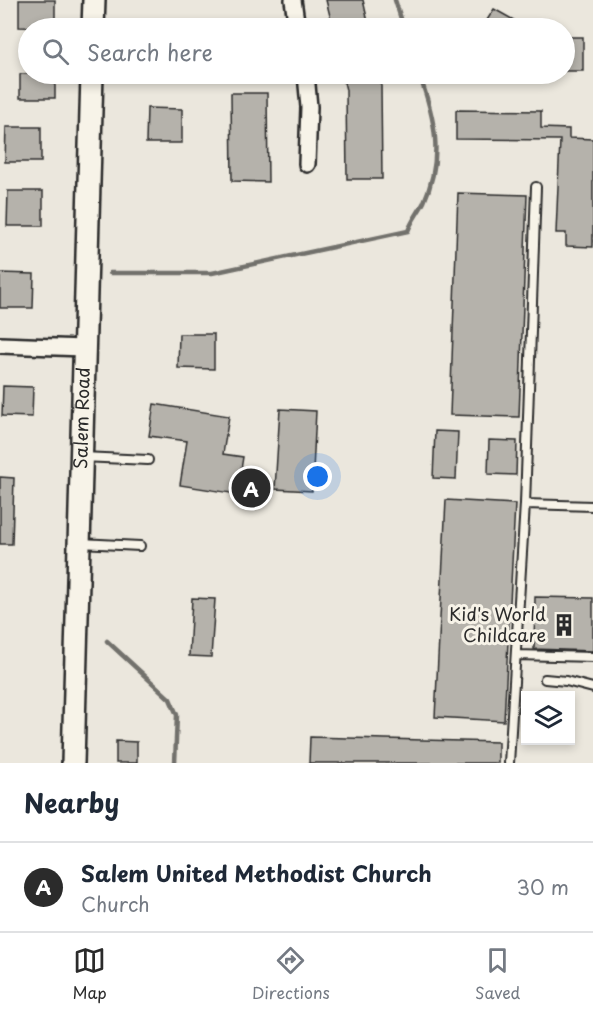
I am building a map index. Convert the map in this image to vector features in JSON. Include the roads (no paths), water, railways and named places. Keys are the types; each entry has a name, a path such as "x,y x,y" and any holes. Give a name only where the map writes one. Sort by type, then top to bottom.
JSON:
{"main road":[{"path":"93,18 94,0"},
{"name":"Salem Road","path":"74,763 92,84"}],"street":[{"path":"293,0 296,18"},
{"path":"307,84 309,107 307,164"},
{"path":"0,345 84,348"}],"lane":[{"path":"509,763 525,504 536,187"},
{"path":"81,457 148,460"},
{"path":"525,504 593,506"},
{"path":"79,543 140,546"},
{"path":"517,655 593,657"},
{"path":"545,678 578,683 593,688"}],"waterway":[{"path":"395,0 401,18"},
{"path":"110,273 212,273 408,231 424,202 434,169 433,122 422,84"},
{"path":"107,641 170,699 177,715 175,763"}],"place":[{"name":"Salem United Methodist Church","path":"251,488"},
{"name":"Kid's World Childcare","path":"564,625"}]}
